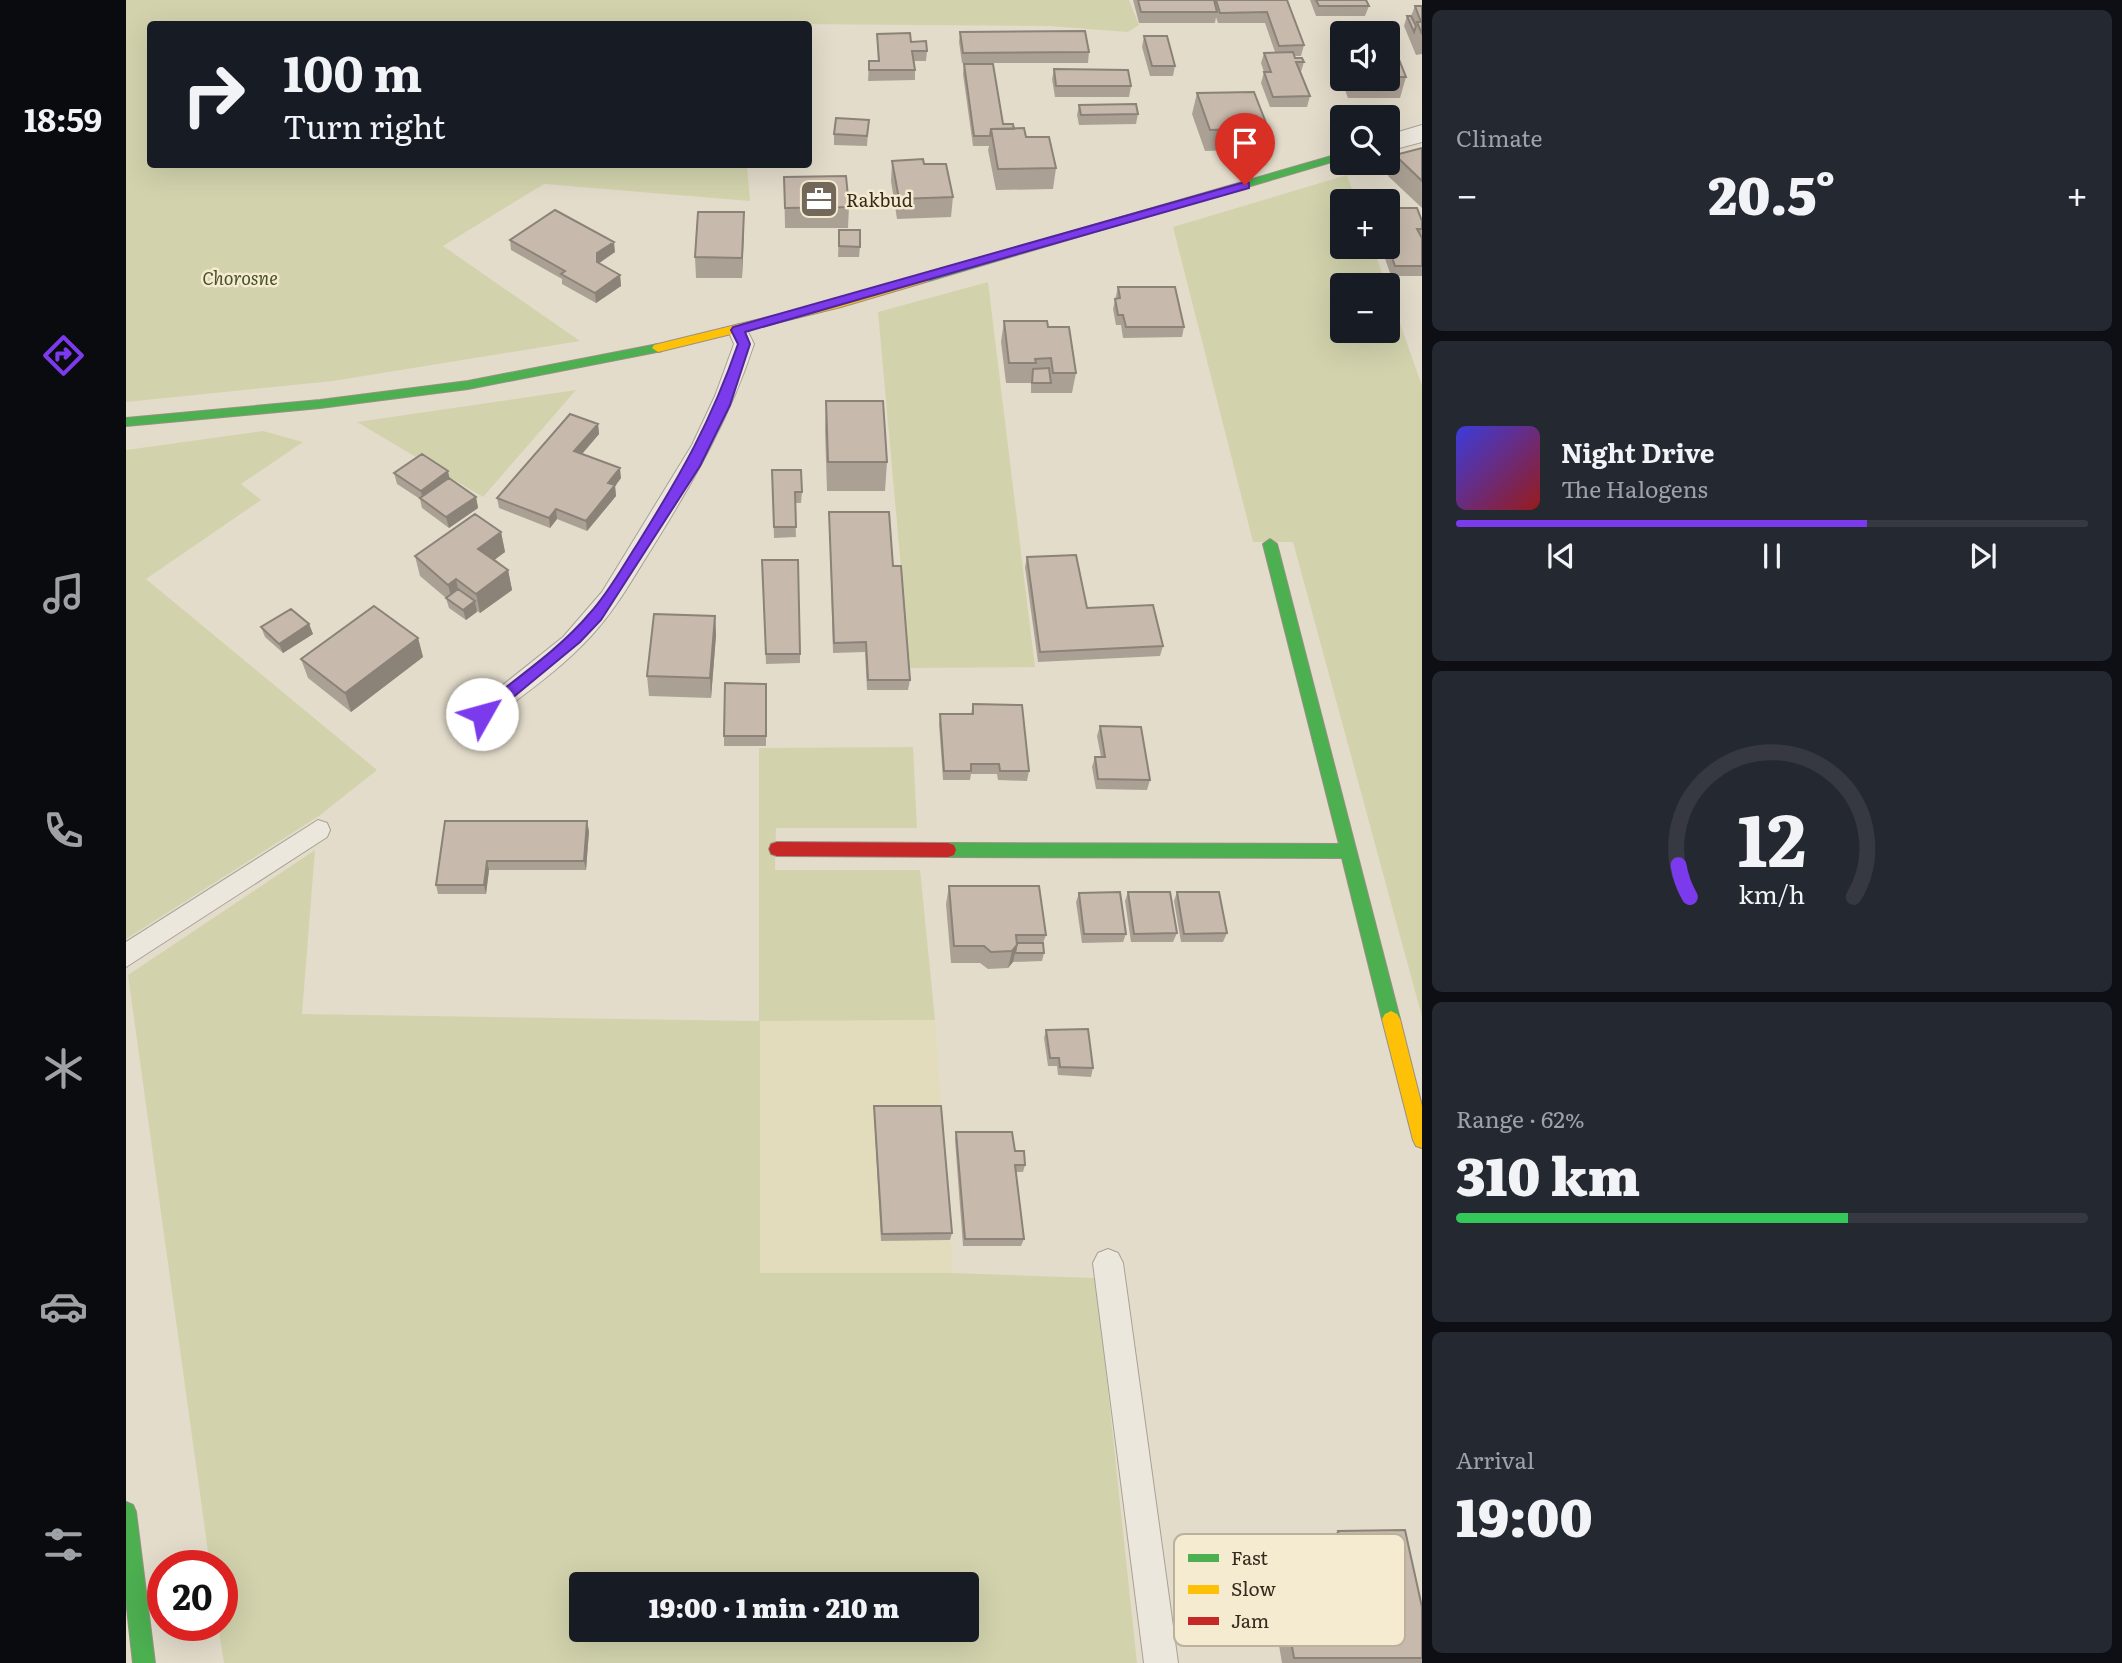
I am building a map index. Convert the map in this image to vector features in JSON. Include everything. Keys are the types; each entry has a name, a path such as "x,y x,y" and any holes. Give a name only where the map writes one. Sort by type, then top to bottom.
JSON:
{"street":[{"path":"1400,139 1422,133"},
{"path":"126,422 320,404 468,385 738,330 1330,159"},
{"path":"1269,544 1422,1140"},
{"path":"777,849 1348,851"},
{"path":"126,1513 144,1663"}],"lane":[{"path":"482,714 575,638 596,616 620,582 694,466 723,405 744,344 738,330"},
{"path":"126,956 318,830"},
{"path":"1108,1263 1161,1663"}],"shaded area":[{"path":"935,1020 953,1273 760,1274 760,1021"}],"green space":[{"name":"Chorosne","path":"126,0 1129,0 1139,25 1128,32 1049,26 812,24 812,21 147,21 147,168 747,168 750,201 544,184 443,246 580,341 333,381 126,402"},
{"path":"1347,175 1352,189 1330,189 1330,259 1377,259 1382,273 1330,273 1330,343 1400,343 1400,323 1422,386 1422,1017 1293,542 1253,542 1173,227"},
{"path":"988,282 1035,667 910,668 878,312"},
{"path":"576,390 483,497 357,422"},
{"path":"263,431 303,442 241,484 261,500 146,579 377,770 319,816 126,939 126,450"},
{"path":"913,747 917,828 776,828 775,870 920,870 935,1020 760,1021 760,1273 953,1273 1096,1278 1137,1663 224,1663 220,1641 238,1641 238,1550 208,1550 128,975 315,850 302,1014 759,1021 759,748"}],"building":[{"path":"1138,0 1214,0 1217,12 1141,12"},
{"path":"1216,0 1287,0 1304,45 1279,46 1267,12 1220,13"},
{"path":"1316,0 1366,0 1369,6 1319,6"},
{"path":"1415,6 1422,6 1422,34 1417,22 1421,22"},
{"path":"1407,16 1411,16 1416,26 1414,32"},
{"path":"1085,31 1089,52 963,53 960,32"},
{"path":"910,33 911,42 926,41 927,51 912,51 915,70 869,70 869,61 879,61 877,34"},
{"path":"1144,36 1167,36 1175,66 1152,66"},
{"path":"1293,52 1295,58 1302,58 1304,62 1296,62 1310,96 1273,97 1264,72 1271,72 1264,53"},
{"path":"1400,62 1406,77 1400,77"},
{"path":"964,64 993,64 1003,124 1013,124 1014,129 991,129 990,136 974,136"},
{"path":"1054,69 1128,70 1131,86 1056,86"},
{"path":"1254,92 1268,128 1210,130 1197,93"},
{"path":"1136,104 1138,114 1081,115 1079,105"},
{"path":"836,118 869,120 867,136 834,134"},
{"path":"1024,128 1026,137 1049,137 1056,168 998,169 991,129"},
{"path":"1422,148 1422,181 1400,160 1400,154"},
{"path":"923,159 924,164 946,164 953,197 899,199 892,161"},
{"path":"846,176 849,207 785,208 784,177"},
{"path":"1400,208 1417,208 1422,221 1422,229 1417,229 1422,238 1422,266 1395,266 1393,259 1400,259"},
{"path":"555,210 614,242 597,253 597,262 620,275 595,293 561,274 565,271 510,240"},
{"path":"698,212 744,212 742,258 695,257"},
{"path":"839,230 860,230 860,247 839,246"},
{"path":"1118,287 1175,287 1184,327 1126,327 1123,315 1118,315 1115,299 1120,298"},
{"path":"1004,321 1047,321 1048,327 1069,327 1076,373 1053,373 1051,358 1035,359 1036,363 1009,363"},
{"path":"1049,368 1051,383 1032,383 1033,369"},
{"path":"826,401 883,401 887,462 828,462"},
{"path":"570,414 598,424 574,451 620,468 608,483 615,485 586,521 556,509 549,518 497,498"},
{"path":"422,454 448,471 421,491 394,473"},
{"path":"772,470 801,470 802,492 795,492 796,527 774,527"},
{"path":"449,478 476,497 446,517 420,498"},
{"path":"829,512 889,512 893,566 901,566 910,680 868,680 866,642 834,643"},
{"path":"475,514 501,532 478,549 508,570 476,594 456,579 448,585 415,556"},
{"path":"1076,555 1087,608 1153,605 1163,646 1040,652 1027,557"},
{"path":"762,560 798,560 800,654 766,654"},
{"path":"458,589 475,601 463,610 446,598"},
{"path":"374,606 418,638 345,693 301,659"},
{"path":"291,609 309,624 279,644 261,627"},
{"path":"654,614 715,616 710,678 647,676"},
{"path":"725,683 766,684 766,736 724,736"},
{"path":"973,704 1022,705 1029,771 1000,771 999,764 971,764 971,771 944,771 940,714 973,714"},
{"path":"1100,726 1141,727 1150,780 1098,779 1095,757 1105,757"},
{"path":"445,821 587,821 584,861 487,861 484,885 436,885"},
{"path":"949,886 1039,886 1046,935 1016,935 1017,945 1012,951 991,952 984,946 954,946"},
{"path":"1120,892 1126,934 1084,934 1079,893"},
{"path":"1128,892 1170,892 1177,933 1134,934"},
{"path":"1177,892 1219,892 1227,933 1184,934"},
{"path":"1017,943 1043,943 1044,953 1015,953"},
{"path":"1088,1029 1093,1068 1060,1067 1059,1058 1050,1058 1046,1030"},
{"path":"874,1106 941,1106 952,1233 882,1234"},
{"path":"956,1132 1012,1132 1015,1151 1024,1151 1025,1165 1015,1165 1024,1239 965,1239"},
{"path":"1405,1530 1422,1607 1422,1658 1294,1658 1292,1646 1405,1646 1405,1534 1339,1534 1338,1531"}],"traffic: fast":[{"path":"925,278 1330,160"},
{"path":"126,422 320,404 468,385 658,348"},
{"path":"1270,544 1391,1019"},
{"path":"948,850 1348,851"},
{"path":"126,1512 144,1663"}],"traffic: slow":[{"path":"658,348 837,304 925,278"},
{"path":"1391,1019 1422,1140"}],"traffic: jam":[{"path":"777,849 948,850"}],"place":[{"name":"Rakbud","path":"819,199"}],"route":[{"path":"482,714 575,638 596,616 620,582 694,466 723,405 734,380 744,344 738,330 1245,185"}]}
